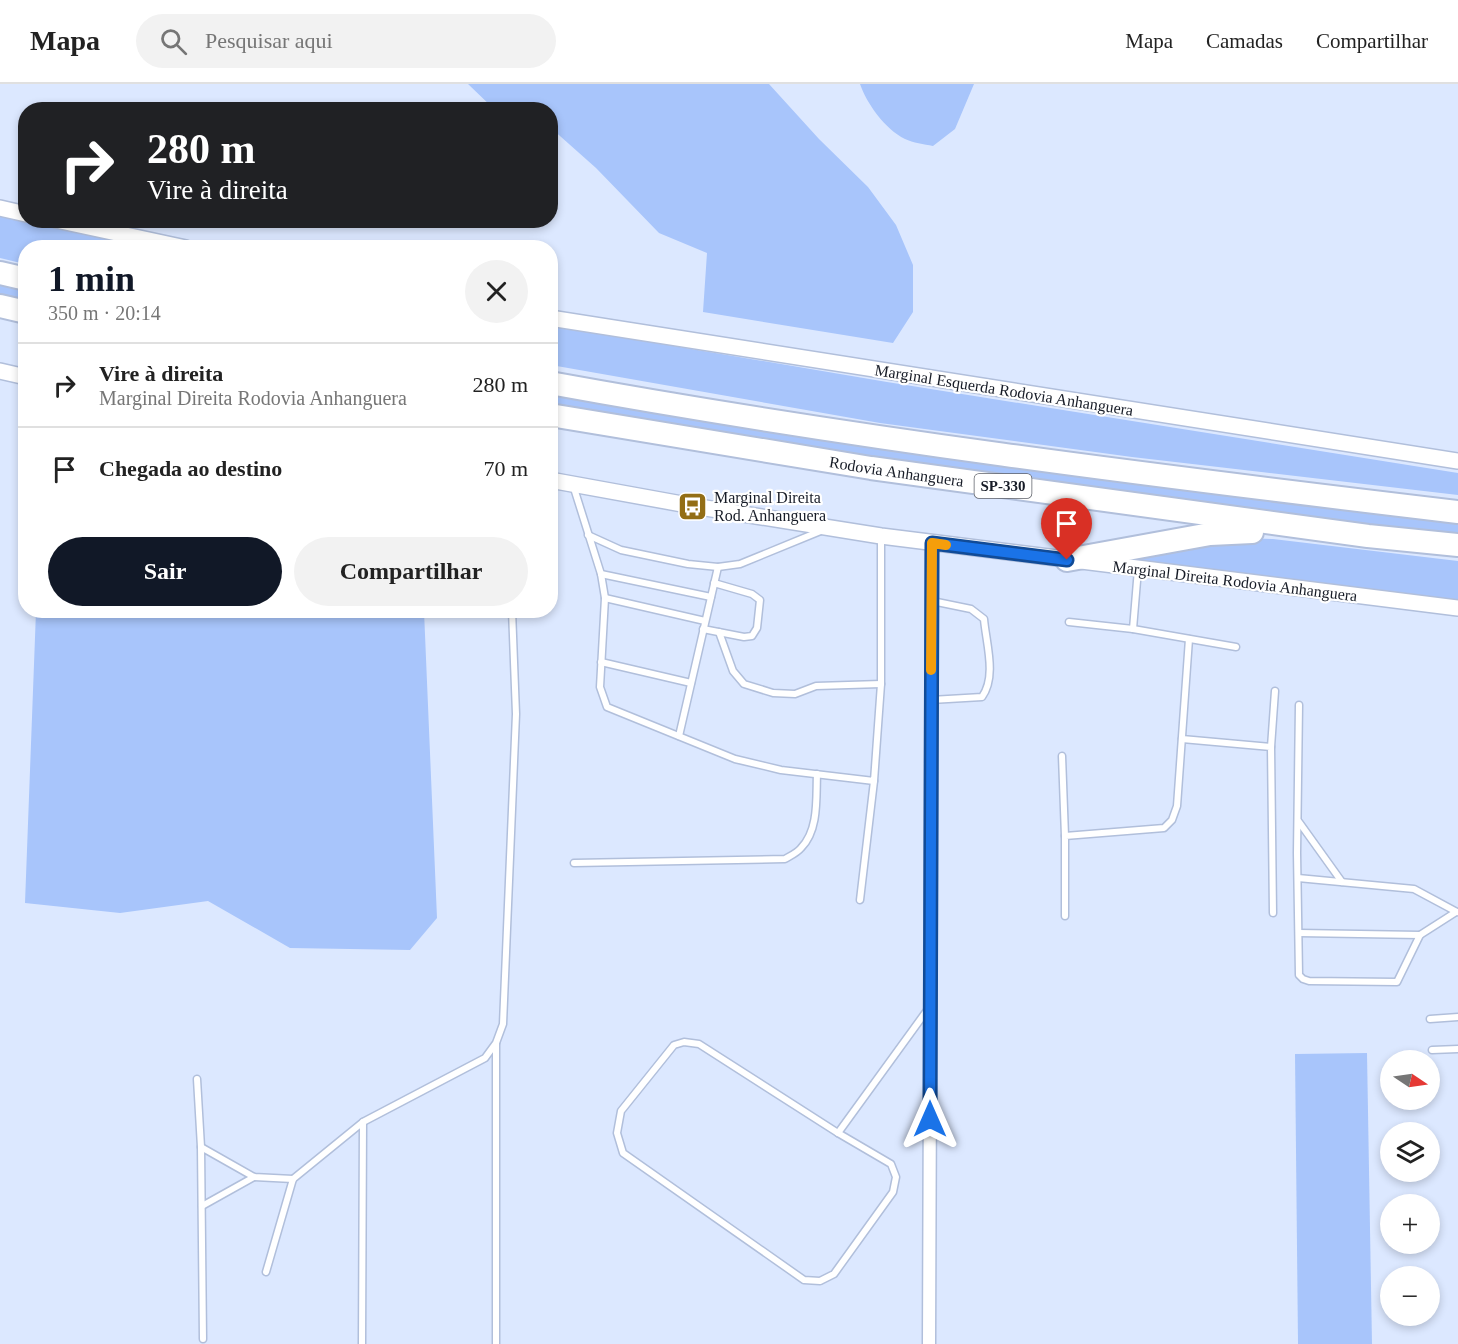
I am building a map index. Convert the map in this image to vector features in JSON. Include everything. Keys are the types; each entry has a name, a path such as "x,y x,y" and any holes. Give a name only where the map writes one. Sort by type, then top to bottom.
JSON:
{"highway":[{"path":"0,273 18,277"},
{"path":"0,306 18,310"},
{"name":"Rodovia Anhanguera","path":"558,384 878,437 1168,478 1458,513"},
{"name":"Rodovia Anhanguera","path":"558,416 882,469 1368,536 1458,545"},
{"path":"1067,560 1210,534 1233,532 1368,536"}],"street":[{"path":"0,208 18,212"},
{"path":"93,228 149,240"},
{"name":"Marginal Esquerda Rodovia Anhanguera","path":"558,319 1458,461"},
{"path":"0,371 18,375"},
{"name":"Marginal Direita Rodovia Anhanguera","path":"558,481 881,536 1458,609"},
{"path":"929,1344 932,543"}],"lane":[{"path":"573,484 601,574 605,598 600,687 607,707 735,759 781,770 874,781"},
{"path":"588,536 621,550 688,564 718,567 740,564 829,528"},
{"path":"860,900 874,781 881,684 881,536"},
{"path":"679,736 718,567"},
{"path":"1133,629 1138,569"},
{"path":"601,574 711,597"},
{"path":"703,629 752,636 757,628 760,600 752,594 714,583"},
{"path":"605,598 705,621"},
{"path":"931,700 982,697 988,689 990,676 984,619 971,609 932,600"},
{"path":"266,1272 293,1179 363,1122 485,1058 496,1044 503,1024 516,714 512,618"},
{"path":"1069,622 1133,629 1236,647"},
{"path":"719,632 734,671 744,684 773,693 795,694 816,686 881,684"},
{"path":"1065,836 1164,828 1172,820 1177,806 1189,639"},
{"path":"601,662 691,683"},
{"path":"1273,913 1271,747 1275,691"},
{"path":"1298,878 1414,889 1457,912 1420,935 1397,982 1320,981 1303,979 1299,975 1298,878 1299,705"},
{"path":"1182,740 1271,747"},
{"path":"1062,756 1065,916"},
{"path":"574,863 785,859 800,849 809,838 815,820 817,774"},
{"path":"1299,821 1342,882"},
{"path":"1299,933 1420,935"},
{"path":"838,1133 930,1006"},
{"path":"1430,1019 1458,1017"},
{"path":"684,1042 699,1044 838,1133 891,1164 896,1177 893,1192 834,1274 820,1281 804,1280 623,1153 617,1133 621,1111 674,1045 684,1042"},
{"path":"496,1044 496,1344"},
{"path":"1432,1050 1458,1049"},
{"path":"197,1079 201,1147 202,1339"},
{"path":"362,1344 363,1122"},
{"path":"201,1147 254,1177 293,1179"},
{"path":"202,1206 254,1177"}],"shaded area":[{"path":"468,84 769,84 819,139 868,187 896,225 913,265 913,312 893,343 703,312 707,253 659,233 596,168 558,134 558,102 487,102"},
{"path":"860,84 974,84 955,129 933,146 898,135 872,108"},
{"path":"0,215 18,219 18,228 61,228 117,240 18,240 18,262 0,258"},
{"path":"0,284 18,288 18,301 0,297"},
{"path":"558,326 887,382 1458,473 1458,495 1132,457 880,423 558,366"},
{"path":"558,394 1458,521 1458,537 1114,495 558,408"},
{"path":"1243,538 1273,539 1458,561 1458,601 1120,561"},
{"path":"36,618 424,618 437,918 410,950 290,948 208,901 120,913 25,903"},
{"path":"1367,1053 1372,1344 1298,1344 1295,1054"}],"slow traffic":[{"path":"931,670 932,543 946,545"}],"place":[{"name":"Marginal Direita Rod. Anhanguera","path":"693,506"}],"route":[{"path":"930,1119 932,543 1067,560"}]}
